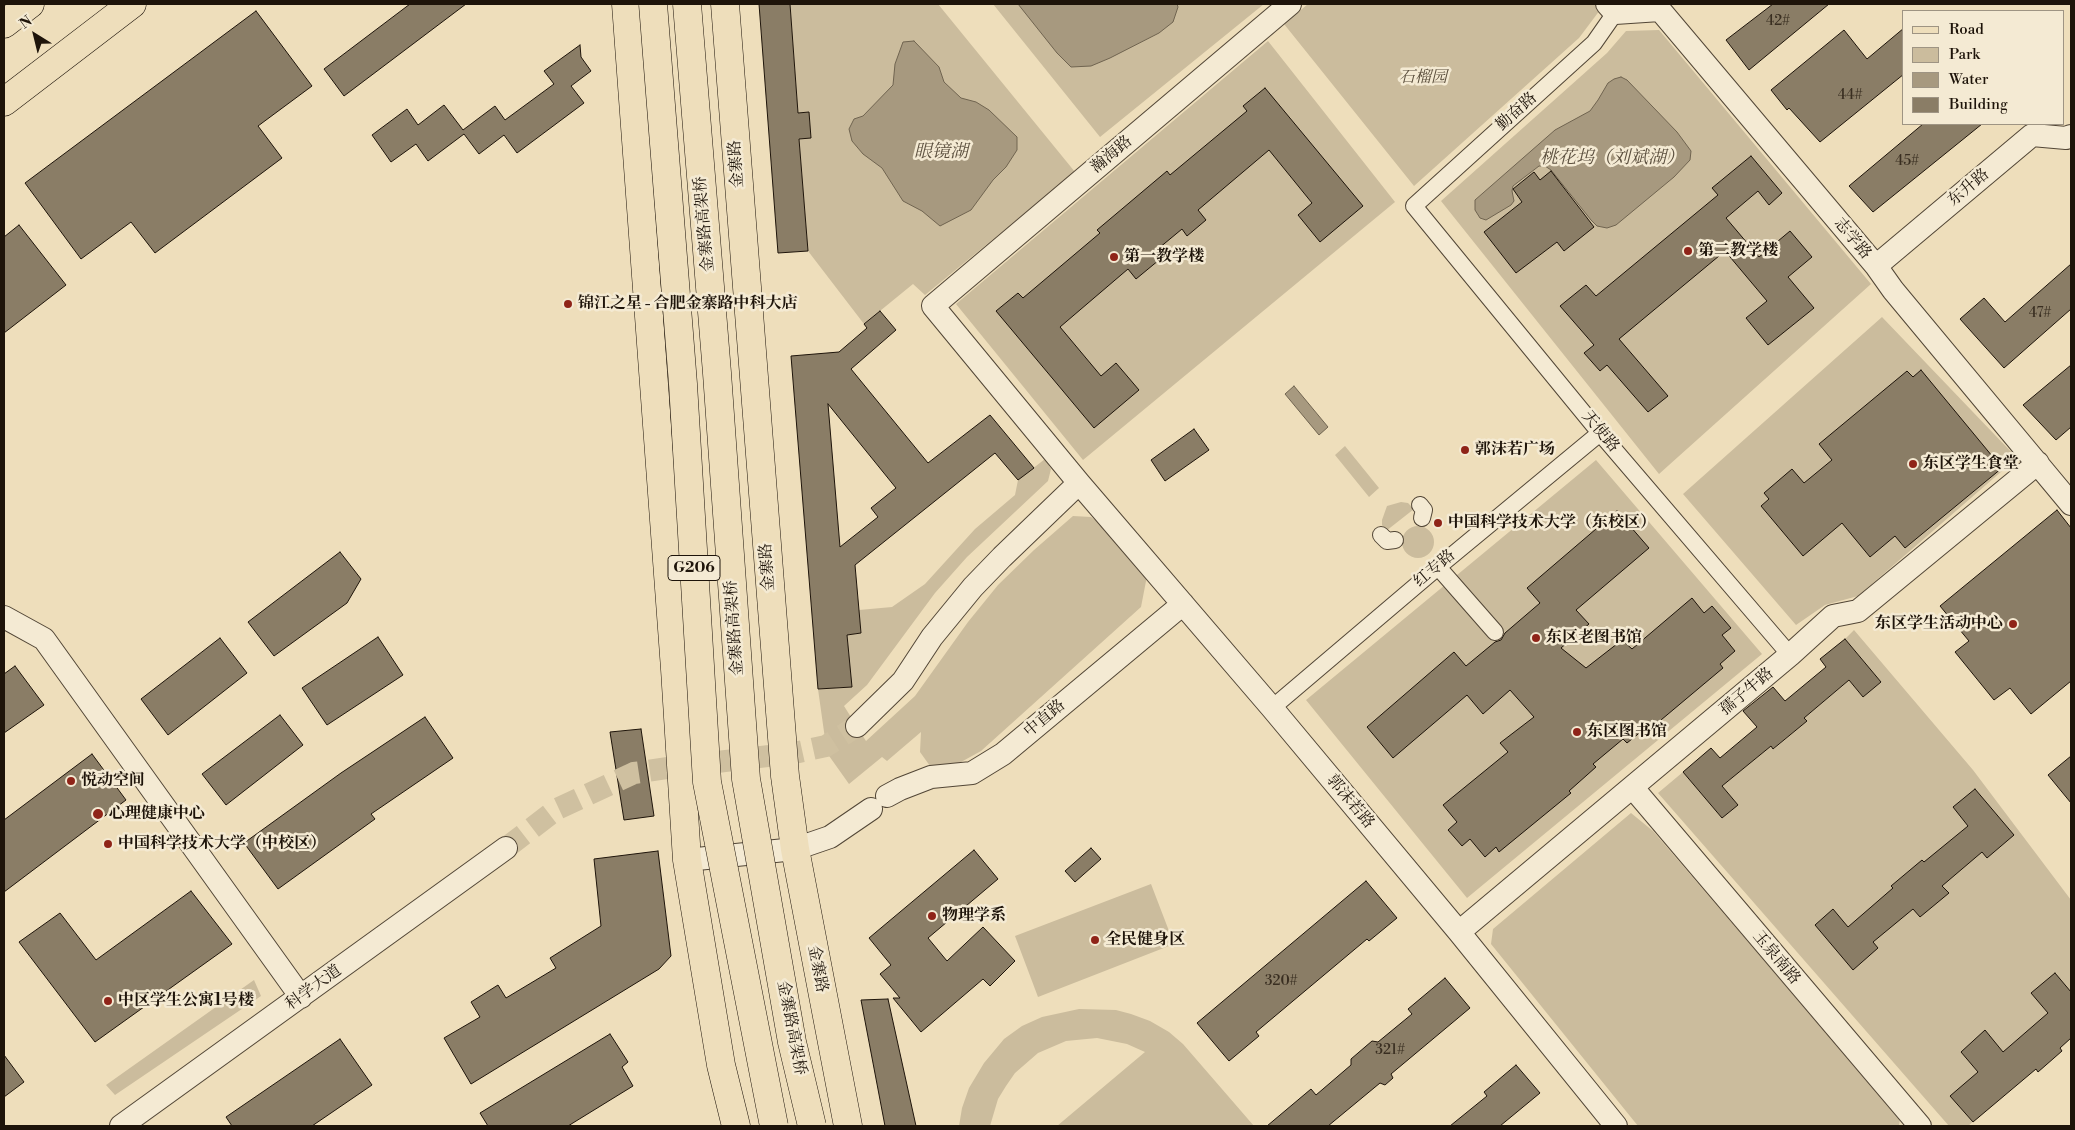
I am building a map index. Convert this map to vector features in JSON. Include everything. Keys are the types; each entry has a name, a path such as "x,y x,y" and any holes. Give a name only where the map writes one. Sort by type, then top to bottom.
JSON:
{"main road":[{"path":"4,24 30,4"},
{"path":"4,102 132,4"},
{"path":"626,4 687,860 721,1065 736,1126"},
{"name":"G206","path":"653,4 683,384 707,782 774,1126"},
{"name":"金寨路高架桥","path":"688,4 718,383 746,779 792,1042 812,1126"},
{"name":"金寨路","path":"725,4 779,712 795,849 848,1126"}],"street":[{"name":"瀚海路","path":"933,306 1290,4"},
{"name":"勤奋路","path":"1414,206 1594,43 1611,8"},
{"name":"志学路","path":"1611,8 1660,10 1876,266 1892,290 2071,504"},
{"name":"东升路","path":"1876,266 2032,135 2066,138 2071,136"},
{"name":"天使路","path":"1414,206 1600,433 1790,656"},
{"name":"郭沫若路","path":"933,306 1079,483 1272,708 1459,932 1616,1126"},
{"name":"红专路","path":"1272,708 1438,566 1600,433"},
{"name":"孺子牛路","path":"1459,932 1790,656 1833,616 1858,611 2038,463"},
{"path":"857,726 903,681 932,638 973,587 1079,483"},
{"path":"1438,566 1495,632"},
{"name":"中直路","path":"687,860 795,849 830,836 900,789 931,777 972,773 1003,754 1183,604"},
{"path":"4,617 44,639 301,997"},
{"name":"玉泉南路","path":"1633,788 1920,1126"},
{"name":"科学大道","path":"134,1122 301,997 506,848"}],"green space":[{"path":"790,4 938,4 1075,172 925,295 913,284 864,324 808,251 799,139 811,138 809,112 798,113"},
{"path":"993,4 1264,4 1100,137"},
{"name":"石榴园","path":"1308,4 1595,4 1600,10 1579,38 1414,186 1284,24"},
{"path":"1659,30 1871,284 1659,474 1441,201 1607,53 1626,31"},
{"path":"1268,41 1395,202 1083,460 956,304"},
{"path":"1882,317 2017,458 1858,596 1825,605 1796,625 1683,494"},
{"path":"1345,446 1379,488 1369,497 1335,455"},
{"path":"1045,459 1051,469 1048,481 967,557 935,593 867,685 844,706 866,741 915,696 968,622 998,585 1073,516 1091,517 1101,525 1147,576 1141,607 981,751 952,767 930,766 920,752 921,732 887,761 882,757 849,784 827,753 818,689 851,687 847,635 861,633 859,610 892,607 925,584 975,529 1015,495 1018,480"},
{"path":"1596,460 1762,654 1467,898 1306,700"},
{"path":"1401,502 1408,503 1414,509 1386,531 1382,525 1382,520 1387,506"},
{"path":"1418,526 1430,530 1434,542 1430,554 1418,558 1406,554 1402,542 1406,530"},
{"path":"1854,630 1973,770 2071,900 2071,1038 1968,1126 1949,1126 1658,793 1683,772 1722,818 1738,805 1722,786 1771,746 1774,749 1807,721 1804,718 1849,680 1863,697 1881,682 1845,639"},
{"path":"1631,813 1653,831 1900,1119 1899,1126 1638,1126 1491,944 1493,929"},
{"name":"全民健身区","path":"1151,884 1174,944 1038,997 1015,936"},
{"path":"254,980 261,996 115,1095 106,1085"},
{"path":"1079,1009 1116,1010 1150,1021 1169,1032 1183,1044 1254,1126 1057,1126 1145,1052 1127,1044 1097,1038 1066,1041 1038,1053 1015,1073 1006,1086 998,1099 990,1126 959,1126 962,1108 969,1088 984,1063 1004,1039 1022,1026 1042,1017"}],"water":[{"path":"1018,4 1177,4 1178,7 1173,22 1159,33 1091,66 1071,67 1057,53"},
{"name":"眼镜湖","path":"914,41 939,67 944,82 961,98 976,102 989,110 1017,137 1017,150 1006,167 993,180 971,210 940,226 922,211 903,201 882,168 863,154 852,141 849,129 854,119 863,116 893,85 895,64 903,42"},
{"name":"桃花坞（刘斌湖）","path":"1621,77 1627,80 1677,132 1691,151 1690,160 1674,177 1616,225 1607,228 1597,226 1551,170 1545,166 1539,166 1513,186 1514,201 1511,205 1486,220 1480,218 1475,210 1475,200 1555,130 1590,111 1608,83"},
{"path":"1294,386 1328,427 1319,435 1285,394"}],"building":[{"path":"410,4 466,4 344,96 324,69"},
{"path":"759,4 790,4 798,113 809,112 811,138 799,139 808,251 778,253"},
{"path":"1773,4 1829,4 1749,70 1726,40"},
{"path":"256,11 312,86 258,126 282,158 155,253 131,222 81,259 25,183"},
{"path":"1844,30 1867,59 1902,30 1902,76 1820,142 1789,108 1787,110 1771,90"},
{"path":"580,45 581,57 591,71 571,86 584,103 517,153 504,135 479,154 464,134 428,161 416,144 391,162 372,135 407,109 418,125 444,105 463,130 495,106 505,120 554,84 544,71"},
{"name":"第一教学楼","path":"1265,88 1363,206 1320,242 1298,215 1312,203 1269,150 1198,210 1206,220 1187,236 1182,229 1153,253 1159,260 1136,279 1128,269 1060,327 1101,376 1116,363 1139,390 1094,428 996,311 1018,293 1023,298 1100,233 1097,230 1167,171 1170,175 1247,111 1243,106"},
{"path":"1922,125 1981,125 1873,212 1849,186"},
{"name":"第二教学楼","path":"1751,156 1782,193 1769,205 1758,191 1726,218 1759,257 1790,231 1812,257 1788,277 1814,308 1768,345 1746,318 1767,301 1725,251 1619,339 1668,396 1648,412 1607,365 1600,371 1584,353 1594,345 1560,306 1586,285 1596,296 1718,195 1712,188"},
{"path":"1551,171 1594,227 1564,251 1557,242 1516,273 1484,232 1522,202 1513,189 1534,172 1540,180"},
{"path":"19,225 66,285 4,333 4,237"},
{"path":"2071,264 2071,309 2004,368 1960,319 1984,298 2005,322"},
{"path":"880,311 896,330 851,369 928,463 990,415 1034,468 1018,480 995,453 855,565 861,633 847,635 852,687 818,689 791,356 839,352 867,328 864,324","holes":["828,404 896,488 871,508 878,517 840,547"]},
{"path":"2071,365 2071,427 2056,440 2023,405"},
{"name":"东区学生食堂","path":"1921,370 2002,468 1905,548 1895,536 1870,557 1842,523 1803,556 1761,506 1769,499 1764,493 1792,469 1804,483 1832,460 1819,444 1907,371 1913,377"},
{"path":"1194,429 1209,450 1165,481 1151,460"},
{"name":"东区学生活动中心","path":"2057,510 2071,528 2071,681 2031,714 2010,688 1994,700 1955,652 1969,641 1940,606"},
{"path":"1617,511 1649,548 1576,610 1589,624 1561,648 1586,668 1622,640 1632,649 1692,598 1704,613 1712,606 1731,628 1722,635 1735,651 1720,664 1723,668 1655,725 1653,722 1627,743 1623,739 1593,764 1596,767 1569,791 1571,793 1499,852 1496,847 1485,857 1470,839 1462,846 1448,830 1457,822 1443,805 1508,752 1500,743 1534,717 1510,690 1483,714 1467,695 1393,758 1367,727 1454,652 1466,666 1495,642 1501,640 1505,633 1540,603 1527,588"},
{"path":"340,552 361,579 347,603 274,656 248,622"},
{"path":"378,637 403,675 327,725 302,688"},
{"path":"220,638 247,673 168,735 141,699"},
{"path":"1845,639 1881,682 1863,697 1849,680 1804,718 1807,721 1773,749 1771,746 1722,786 1738,805 1722,818 1683,772 1711,748 1720,758 1757,727 1743,711 1773,687 1785,701 1826,667 1820,659"},
{"path":"15,666 44,705 4,733 4,674"},
{"path":"280,715 303,745 226,805 202,774"},
{"path":"425,717 453,758 371,814 375,819 278,889 244,843 341,773"},
{"path":"641,729 654,816 624,820 610,732"},
{"path":"92,754 126,800 4,892 4,820"},
{"path":"2071,756 2071,803 2048,775"},
{"path":"1975,789 2014,835 1987,858 1982,852 1942,886 1949,893 1920,917 1913,909 1873,942 1878,948 1853,970 1815,925 1833,909 1848,927 1893,888 1891,886 1968,826 1953,807"},
{"path":"1091,848 1101,859 1075,882 1065,871"},
{"path":"974,850 998,879 928,938 947,961 983,927 1015,961 990,986 983,979 921,1032 893,998 900,998 880,974 891,965 869,938"},
{"path":"658,851 671,956 659,969 471,1084 444,1038 480,1017 471,1002 498,985 506,998 556,968 550,958 601,926 594,859"},
{"path":"1366,881 1397,918 1369,941 1367,939 1256,1032 1259,1036 1229,1061 1197,1023"},
{"name":"中区学生公寓1号楼","path":"191,891 232,944 95,1042 19,942 60,913 96,960"},
{"path":"2055,973 2071,992 2071,1038 2060,1048 2062,1051 2038,1072 2036,1069 1973,1122 1950,1096 1978,1072 1961,1052 1985,1030 2003,1052 2048,1013 2031,993"},
{"path":"1445,978 1470,1008 1391,1074 1393,1078 1385,1085 1380,1083 1328,1126 1267,1126 1311,1089 1316,1095 1351,1065 1351,1059 1372,1041 1378,1042 1412,1014 1408,1009"},
{"path":"888,999 916,1126 885,1126 861,1000"},
{"path":"610,1034 628,1062 622,1067 633,1086 568,1126 488,1126 480,1113"},
{"path":"340,1039 372,1085 312,1126 232,1126 226,1117"},
{"path":"4,1055 24,1082 4,1097"},
{"path":"1516,1065 1540,1093 1500,1126 1450,1126 1487,1096 1484,1092"}],"tunnel":[{"path":"506,848 557,809 634,773 794,753 826,746 857,726"}],"place":[{"name":"第二教学楼","path":"1688,251"},
{"name":"第一教学楼","path":"1114,257"},
{"name":"锦江之星 - 合肥金寨路中科大店","path":"568,304"},
{"name":"郭沫若广场","path":"1465,450"},
{"name":"东区学生食堂","path":"1913,464"},
{"name":"中国科学技术大学（东校区）","path":"1438,523"},
{"name":"东区学生活动中心","path":"2013,624"},
{"name":"东区老图书馆","path":"1536,638"},
{"name":"东区图书馆","path":"1577,732"},
{"name":"悦动空间","path":"71,781"},
{"name":"心理健康中心","path":"98,814"},
{"name":"中国科学技术大学（中校区）","path":"108,844"},
{"name":"物理学系","path":"932,916"},
{"name":"全民健身区","path":"1095,940"},
{"name":"中区学生公寓1号楼","path":"108,1001"}]}
